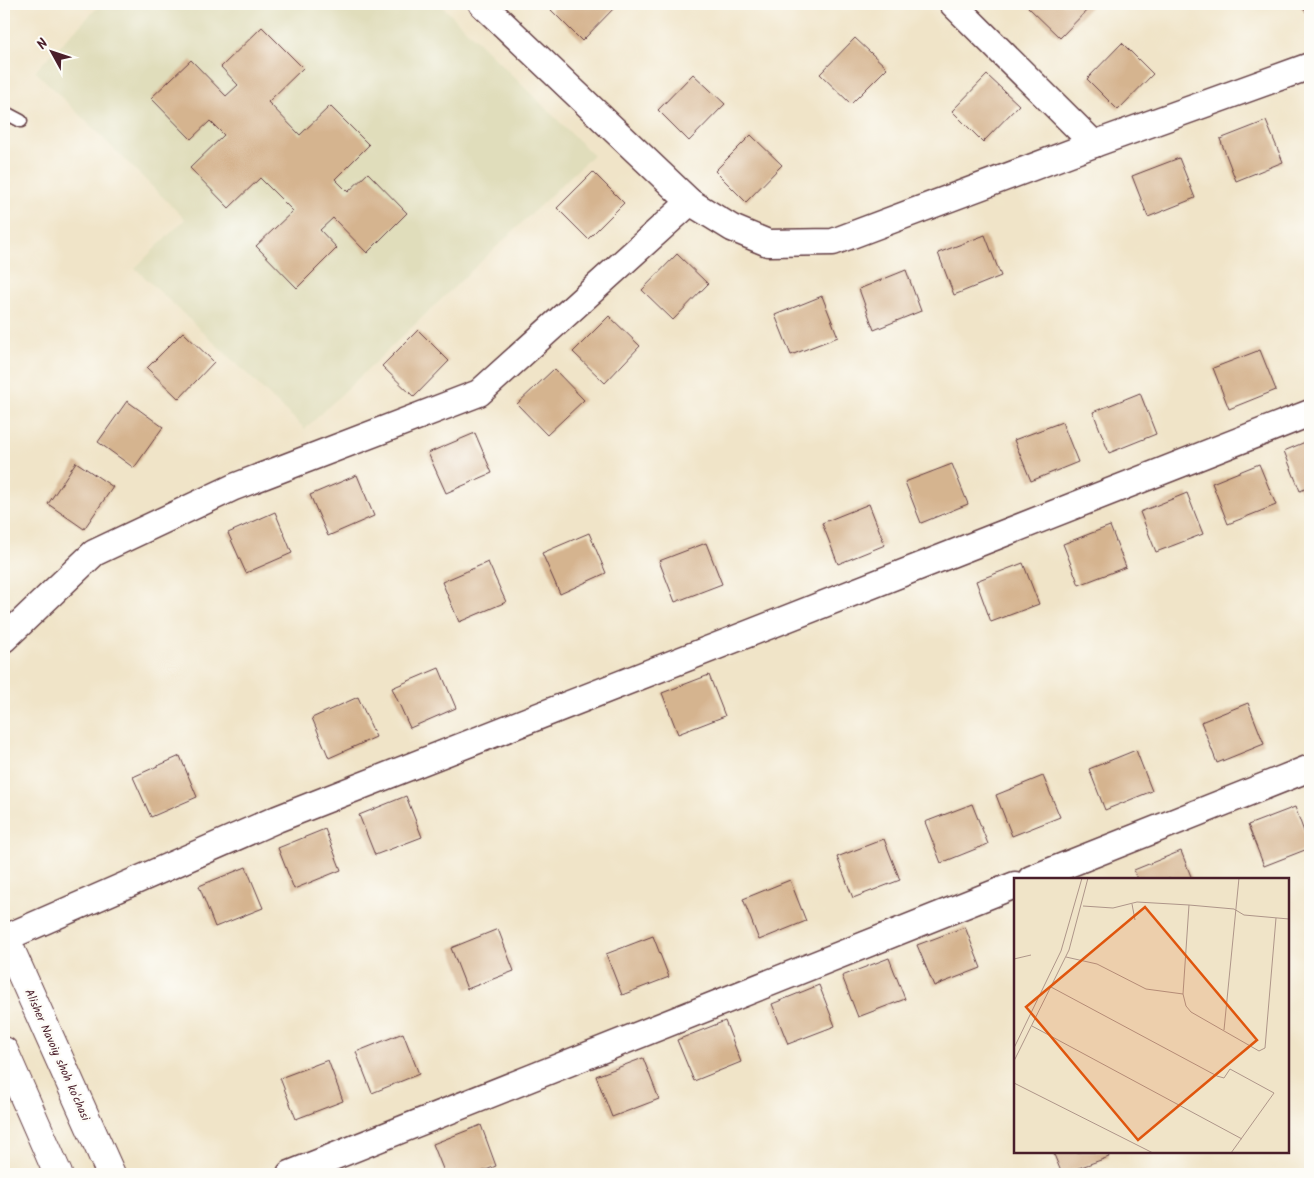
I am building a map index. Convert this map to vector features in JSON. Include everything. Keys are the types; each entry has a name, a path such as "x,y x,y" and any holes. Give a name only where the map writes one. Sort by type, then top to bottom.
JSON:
{"main road":[{"name":"Alisher Navoiy shoh ko'chasi","path":"4,937 111,1174"},
{"path":"4,1051 58,1174"}],"street":[{"path":"482,4 690,202 732,228 768,243 833,242 1094,144 1310,66"},
{"path":"953,4 1094,144"},
{"path":"4,638 94,553 234,487 479,393 690,202"},
{"path":"4,937 277,819 1310,413"},
{"path":"1034,878 1310,768"},
{"path":"290,1174 1014,885"}],"lane":[{"path":"4,112 21,121"}],"shaded area":[{"path":"101,4 440,4 593,155 305,429 135,268 185,219 35,71"}],"building":[{"path":"556,4 618,4 582,41 551,10"},
{"path":"1032,4 1093,4 1060,38 1028,7"},
{"path":"1298,4 1310,4 1310,16"},
{"path":"262,27 303,68 268,102 300,135 330,106 369,145 335,179 348,192 368,173 407,213 367,253 333,218 320,230 337,248 297,288 256,246 293,211 260,178 229,208 190,168 224,135 210,121 191,139 151,98 191,60 226,96 238,85 221,67"},
{"path":"855,38 887,68 851,104 820,74"},
{"path":"1122,43 1153,74 1118,110 1087,79"},
{"path":"693,74 725,104 689,141 658,110"},
{"path":"987,75 1019,105 983,142 952,111"},
{"path":"1266,121 1283,162 1236,181 1220,139"},
{"path":"751,135 782,165 746,202 715,171"},
{"path":"1179,158 1195,198 1148,217 1132,176"},
{"path":"593,172 624,203 588,239 557,208"},
{"path":"985,235 1001,276 954,295 938,253"},
{"path":"677,254 708,284 673,320 642,290"},
{"path":"906,270 921,311 874,330 859,289"},
{"path":"822,296 838,337 791,355 775,315"},
{"path":"609,316 640,346 605,383 573,352"},
{"path":"418,330 449,361 414,397 382,366"},
{"path":"183,332 214,362 179,399 147,368"},
{"path":"1260,350 1276,390 1229,409 1213,368"},
{"path":"554,369 584,400 547,435 517,404"},
{"path":"1140,393 1156,434 1109,453 1093,412"},
{"path":"127,401 163,427 134,468 98,442"},
{"path":"1062,422 1078,462 1031,481 1014,440"},
{"path":"475,433 492,473 446,493 428,453"},
{"path":"1310,440 1310,487 1300,491 1284,451"},
{"path":"76,462 113,487 84,529 48,504"},
{"path":"952,464 968,504 921,523 905,482"},
{"path":"1259,464 1276,505 1228,524 1212,483"},
{"path":"357,475 374,516 328,536 310,495"},
{"path":"1187,493 1203,534 1156,552 1140,512"},
{"path":"869,504 885,545 838,564 822,523"},
{"path":"275,512 292,553 246,573 228,533"},
{"path":"1110,526 1126,567 1079,585 1063,544"},
{"path":"589,533 606,573 560,594 542,553"},
{"path":"706,543 722,584 675,602 659,561"},
{"path":"488,562 506,602 459,622 442,582"},
{"path":"1023,563 1039,604 991,622 976,581"},
{"path":"439,668 456,708 410,728 392,688"},
{"path":"709,675 725,716 678,734 662,693"},
{"path":"358,697 376,737 329,758 312,718"},
{"path":"1248,703 1264,744 1217,763 1201,722"},
{"path":"1136,750 1152,791 1105,810 1089,769"},
{"path":"180,756 197,797 151,817 133,777"},
{"path":"1043,776 1060,817 1012,836 996,795"},
{"path":"406,796 422,837 375,855 359,815"},
{"path":"972,804 988,844 941,863 925,822"},
{"path":"1295,807 1310,848 1264,866 1248,825"},
{"path":"325,829 341,870 294,889 278,848"},
{"path":"884,839 900,880 853,898 837,857"},
{"path":"1181,851 1192,878 1138,878 1134,870"},
{"path":"246,867 263,908 215,927 199,886"},
{"path":"790,880 806,921 759,940 743,899"},
{"path":"965,927 981,968 934,986 917,945"},
{"path":"498,929 514,971 467,989 451,948"},
{"path":"653,936 669,977 622,995 606,954"},
{"path":"889,958 905,999 858,1017 842,976"},
{"path":"819,985 835,1026 788,1044 772,1004"},
{"path":"725,1021 741,1062 694,1081 677,1040"},
{"path":"403,1033 419,1074 372,1093 356,1052"},
{"path":"643,1058 659,1099 612,1117 596,1076"},
{"path":"328,1060 343,1101 296,1119 280,1078"},
{"path":"481,1125 496,1166 476,1174 445,1174 433,1144"},
{"path":"1053,1153 1107,1153 1109,1157 1062,1174"}]}
